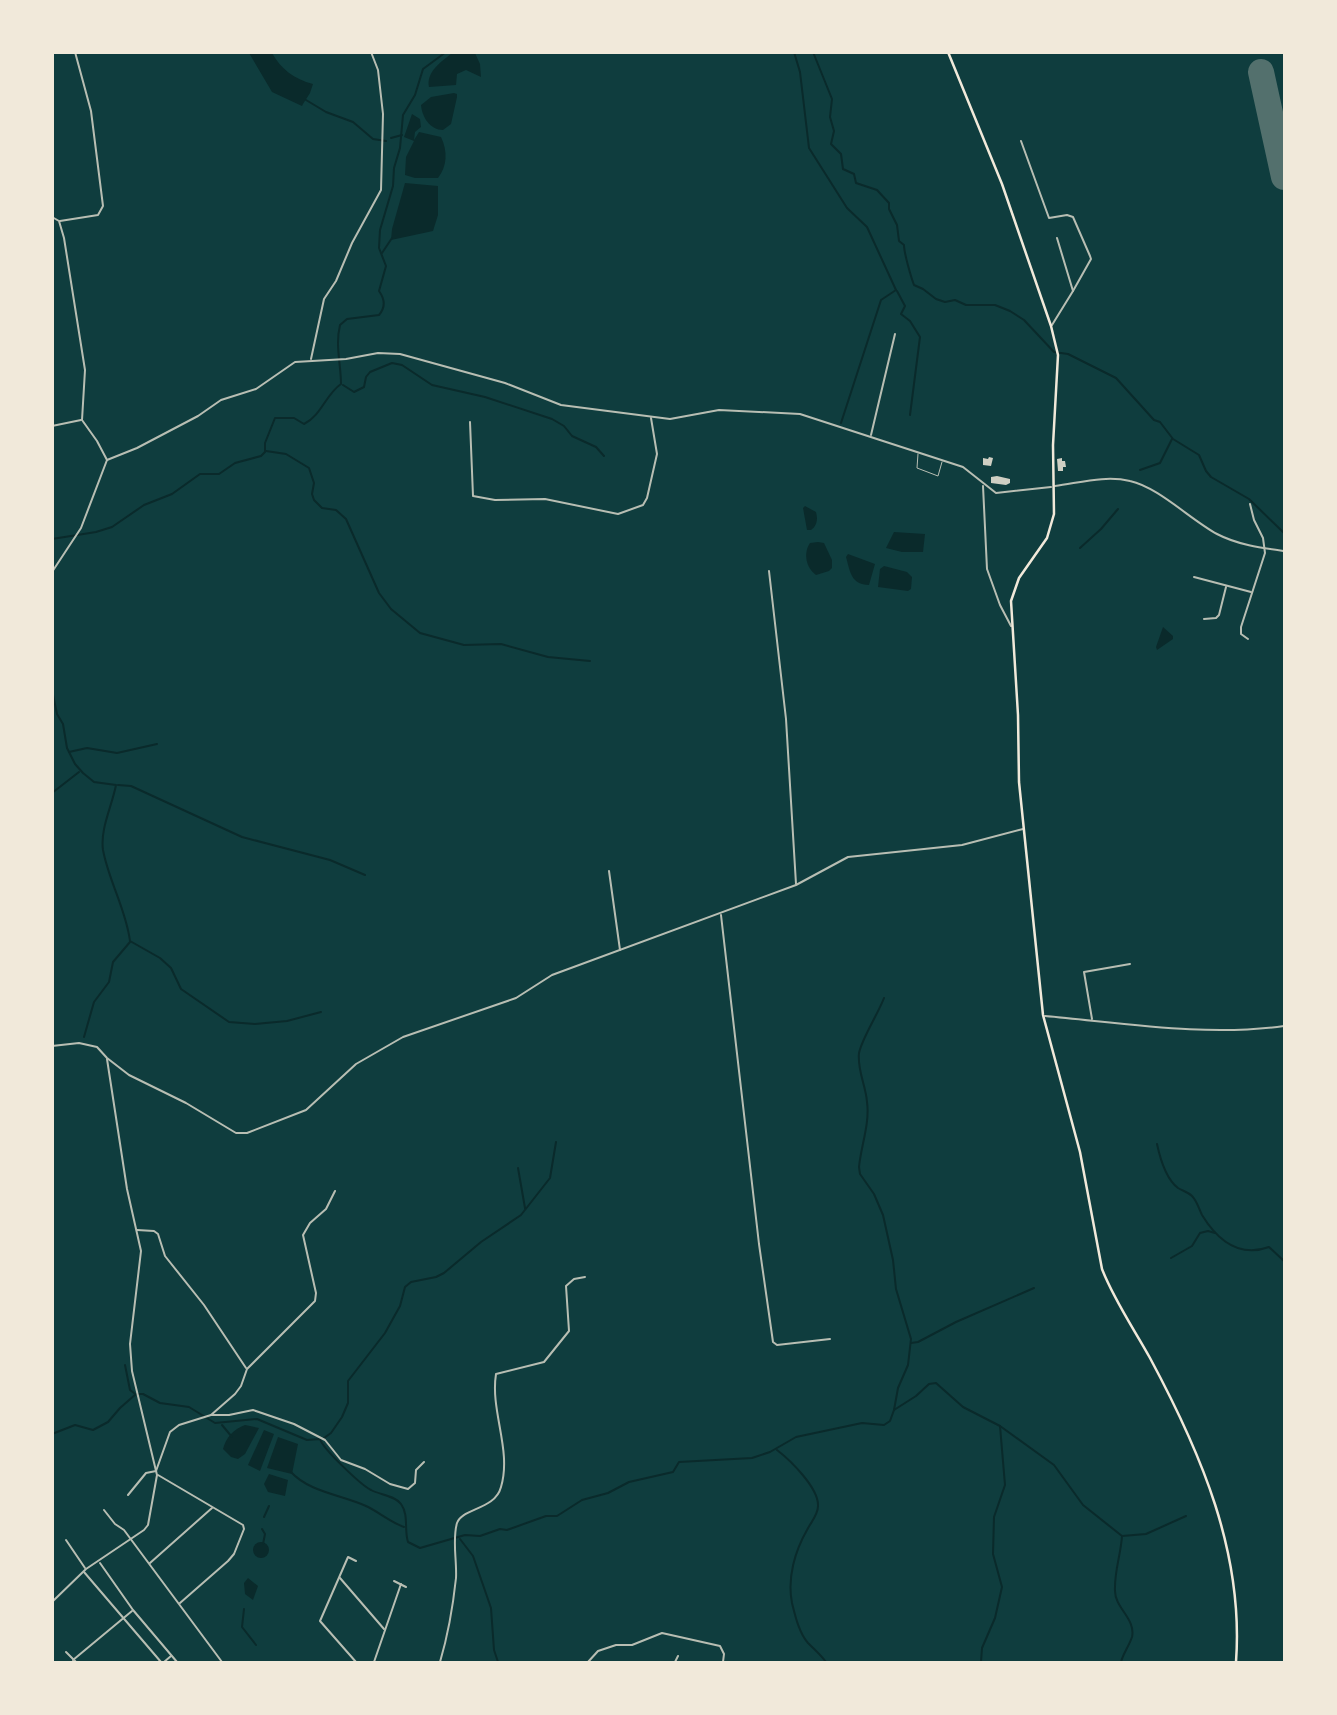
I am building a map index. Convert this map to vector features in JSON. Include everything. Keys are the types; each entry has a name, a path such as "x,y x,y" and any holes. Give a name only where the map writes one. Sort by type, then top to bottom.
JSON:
{"main road":[{"path":"948,52 1002,184 1058,353 1053,448 1055,509 1050,533 1019,578 1012,593 1023,829 1043,1015 1080,1152 1102,1269 1109,1287 1157,1372 1202,1465 1221,1518 1234,1584 1236,1662"}],"street":[{"path":"52,217 59,221 98,215 103,206 90,111 75,52"},
{"path":"311,359 324,299 336,281 352,243 382,190 383,114 378,70 371,52"},
{"path":"1021,141 1049,218 1068,215 1073,217 1091,259 1051,326"},
{"path":"52,572 81,528 107,460 82,420 85,370 59,221"},
{"path":"1057,238 1073,291"},
{"path":"871,436 895,334"},
{"path":"107,460 137,449 198,416 221,400 256,389 290,364 311,359 346,359 378,353 400,354 505,383 558,404 675,418 719,410 806,415 943,460 980,478 983,484 987,569 1000,606 1012,626"},
{"path":"470,422 473,496 495,500 545,499 618,513 643,505 647,498 657,454 651,416"},
{"path":"52,426 82,420"},
{"path":"983,484 992,491 1001,493 1114,479 1138,483 1216,534 1233,541 1284,551"},
{"path":"1248,639 1240,630 1265,549 1250,504"},
{"path":"769,571 786,719 796,885"},
{"path":"1194,577 1252,592"},
{"path":"1205,619 1219,615 1226,586"},
{"path":"52,1046 76,1043 100,1049 129,1075 186,1103 236,1133 247,1133 306,1110 356,1064 403,1037 516,998 552,975 796,885 848,857 962,845 1023,829"},
{"path":"609,871 620,951"},
{"path":"721,914 773,1342 777,1345 830,1339"},
{"path":"1092,1020 1084,972 1130,964"},
{"path":"1043,1015 1152,1026 1233,1029 1284,1026"},
{"path":"107,1058 121,1155 141,1257 130,1345 132,1368 157,1473"},
{"path":"211,1415 235,1394 247,1369 315,1301 316,1293 303,1235 310,1223 326,1209 335,1191"},
{"path":"135,1230 154,1231 158,1234 165,1256 204,1305 247,1369"},
{"path":"440,1662 456,1575 457,1523 464,1515 485,1507 497,1496 502,1486 503,1443 496,1374 544,1362 569,1331 566,1286 574,1279 586,1277"},
{"path":"52,1602 85,1570 148,1525 157,1473 170,1432 179,1425 211,1415 229,1415 253,1410 294,1424 325,1440 341,1460 390,1484 408,1489 415,1483 416,1470 424,1462"},
{"path":"128,1495 146,1474 157,1473 243,1525 244,1529 228,1561 180,1603"},
{"path":"150,1563 212,1508"},
{"path":"104,1510 150,1563 222,1662"},
{"path":"66,1540 85,1570 162,1662 172,1656"},
{"path":"356,1561 348,1557 320,1621 356,1662"},
{"path":"99,1562 133,1610 177,1662"},
{"path":"339,1577 385,1630"},
{"path":"394,1581 406,1587"},
{"path":"374,1662 401,1584"},
{"path":"66,1652 74,1661 133,1610"},
{"path":"589,1662 598,1651 616,1645 632,1645 666,1633 720,1646 724,1654 723,1662"},
{"path":"676,1662 678,1656"}],"lane":[{"path":"919,452 917,468 938,476 943,460"}],"water":[{"path":"249,53 272,53 289,73 313,84 302,106 272,92"},
{"path":"452,53 475,53 480,64 481,77 466,70 457,74 456,85 429,87 432,72"},
{"path":"454,93 457,97 451,124 443,130 434,128 425,118 421,105 431,97"},
{"path":"412,114 420,119 421,127 415,132 414,140 419,132 441,137 446,159 438,178 405,175 406,157 414,141 404,137"},
{"path":"405,183 438,186 438,215 433,231 391,240 392,229"},
{"path":"805,506 816,512 815,526 811,530 807,530 803,508"},
{"path":"894,532 925,534 923,552 902,552 886,548"},
{"path":"810,543 824,543 832,560 832,568 816,575 806,556"},
{"path":"848,554 875,564 869,585 858,583 852,576 846,557"},
{"path":"884,566 907,572 912,577 911,589 908,591 878,587 880,569"},
{"path":"1163,627 1173,639 1157,650 1156,647"},
{"path":"245,1425 259,1428 245,1454 238,1459 231,1457 223,1449 224,1445 231,1434"},
{"path":"264,1430 274,1434 260,1471 248,1465"},
{"path":"278,1437 298,1444 292,1474 267,1468"},
{"path":"269,1474 288,1480 285,1496 268,1492 264,1484"},
{"path":"261,1542 269,1550 261,1558 253,1550"},
{"path":"248,1578 258,1586 253,1600 245,1594 244,1583"}],"building":[{"path":"983,458 993,458 991,466 983,465"},
{"path":"1062,458 1066,467 1063,467 1063,471 1058,471 1057,459"},
{"path":"991,477 1010,479 1010,483 991,483"}],"waterway":[{"path":"52,539 112,527 144,505 172,494 200,474 219,474 235,463 261,456 265,452 265,443 275,418 294,418 304,424 315,416 341,384 338,348 340,325 347,319 379,315 383,306 379,291 386,266 379,248 380,230 393,186 403,115 415,95 423,69 446,52"},
{"path":"794,52 800,72 809,148 847,208 867,227 896,290 881,300 841,423"},
{"path":"813,52 832,99 830,117 834,131 831,144 841,154 843,169 854,174 856,183 877,190 889,203 914,285 945,302 955,300 966,305 995,305 1010,311 1024,320 1054,352 1068,354 1116,378 1154,420 1160,422 1173,439 1199,455 1211,477 1249,499 1284,533"},
{"path":"306,100 326,112 353,122 373,139 386,141"},
{"path":"391,138 402,135"},
{"path":"382,253 392,238"},
{"path":"897,291 905,306 901,314 910,321 920,337 910,415"},
{"path":"343,385 354,392 364,387 370,372 392,363 402,365 432,385 485,397 552,419 564,426 572,436 596,447 604,456"},
{"path":"1140,470 1160,463 1172,439"},
{"path":"266,451 286,454 309,468 314,483 314,500 322,508 336,510 346,519 379,593 391,609 420,633 464,645 501,644 548,657 590,661"},
{"path":"1080,548 1118,509"},
{"path":"52,671 52,685"},
{"path":"52,690 57,714 63,724 67,748 75,764 94,782 116,785 105,826 103,850 130,941 160,958 171,968 181,989 229,1022 255,1024 287,1021 321,1012"},
{"path":"69,752 87,748 117,753 157,744"},
{"path":"52,793 79,772"},
{"path":"118,785 131,786 242,837 330,860 365,875"},
{"path":"84,1037 94,1002 109,982 113,962 130,942"},
{"path":"884,998 859,1053 868,1110 859,1167 860,1174 874,1194 883,1215 896,1289 911,1339 908,1365 898,1388 894,1410"},
{"path":"324,1438 342,1417 348,1403 348,1381 385,1333 400,1306 405,1287 411,1282 444,1273 481,1242 521,1215 550,1178 556,1142"},
{"path":"1157,1144 1170,1179 1194,1198 1215,1233 1239,1249 1258,1250 1269,1247 1284,1261"},
{"path":"518,1168 525,1208"},
{"path":"1171,1258 1192,1246 1200,1233 1215,1233"},
{"path":"911,1343 1034,1288"},
{"path":"125,1365 130,1390 134,1393"},
{"path":"52,1434 75,1425 93,1430 108,1422 136,1394 143,1394 160,1403 189,1407 215,1423 257,1419 307,1440 320,1439 359,1481 371,1490 391,1497 401,1504 405,1513 408,1542 420,1548 465,1535 480,1536 500,1529 507,1530 546,1516 557,1516 582,1500 608,1493 629,1482 673,1472 679,1462 752,1458 770,1452 796,1437 862,1423 884,1425 890,1421 894,1410 929,1384 936,1383 963,1407 1000,1426 1054,1465 1083,1505 1122,1536 1115,1591 1118,1603 1131,1625 1132,1637 1121,1662"},
{"path":"222,1425 232,1437"},
{"path":"981,1662 982,1648 995,1618 1002,1587 993,1554 994,1517 1005,1485 1000,1426"},
{"path":"777,1450 803,1475 817,1499 817,1512 803,1538 791,1574 791,1594 802,1634 826,1662"},
{"path":"291,1472 307,1484 357,1502 404,1527"},
{"path":"264,1517 269,1506"},
{"path":"1122,1536 1146,1534 1186,1516"},
{"path":"262,1529 265,1534 263,1544"},
{"path":"460,1539 473,1556 491,1608 494,1650 498,1662"},
{"path":"244,1609 242,1627 256,1645"}],"runway":[{"path":"1261,72 1284,177"}]}
